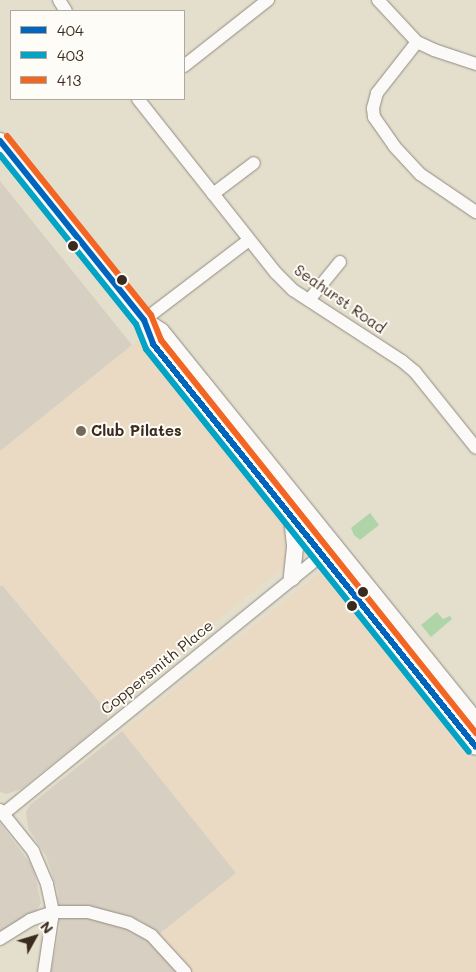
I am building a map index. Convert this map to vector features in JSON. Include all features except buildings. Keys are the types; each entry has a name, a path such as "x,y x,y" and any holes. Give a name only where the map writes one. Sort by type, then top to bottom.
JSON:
{"main road":[{"path":"0,141 144,320 153,344 292,517 327,551 476,721"},
{"path":"144,320 161,331 476,747"},
{"path":"292,517 296,547 292,578"}],"street":[{"path":"185,65 268,0"},
{"path":"378,0 417,42 434,50 476,64"},
{"path":"417,42 380,87 374,100 374,117 394,146 420,174 476,212"},
{"name":"Seahurst Road","path":"140,100 276,273 294,290 408,366 471,432 476,448"},
{"path":"214,194 254,163"},
{"path":"144,320 249,240"},
{"path":"309,300 340,262"},
{"name":"Coppersmith Place","path":"2,812 327,551"},
{"path":"2,812 37,858 47,884 52,912 44,972"},
{"path":"0,939 30,920 52,912 88,912 129,923 152,936 185,972"}],"shaded area":[{"path":"0,181 132,345 0,451"},
{"path":"141,338 155,362 179,392 181,403 192,415 199,415 206,419 240,469 284,523 290,535 286,564 281,569 180,651 177,660 127,700 107,711 3,585 0,587 0,451"},
{"path":"321,572 328,573 365,616 400,669 453,735 456,747 471,758 476,759 476,972 193,972 159,934 236,873 122,731"},
{"path":"2,585 107,711 107,720 21,789 7,794 0,792 0,587"},
{"path":"122,731 236,873 159,934 141,921 125,914 122,924 144,935 179,972 51,972 60,927 58,892 46,856 28,828 26,812 30,805"},
{"path":"0,823 30,863 35,875 41,903 36,911 0,932"}],"green space":[{"path":"370,513 379,525 360,540 354,535 351,528"},
{"path":"437,612 443,619 450,616 452,619 431,637 421,625"}],"transit line":[{"name":"413","path":"7,136 151,315 161,340 476,733"},
{"name":"404","path":"0,141 144,320 153,344 476,747"},
{"name":"403","path":"0,155 136,324 146,349 469,752"}],"place":[{"name":"Club Pilates","path":"81,431"}]}
